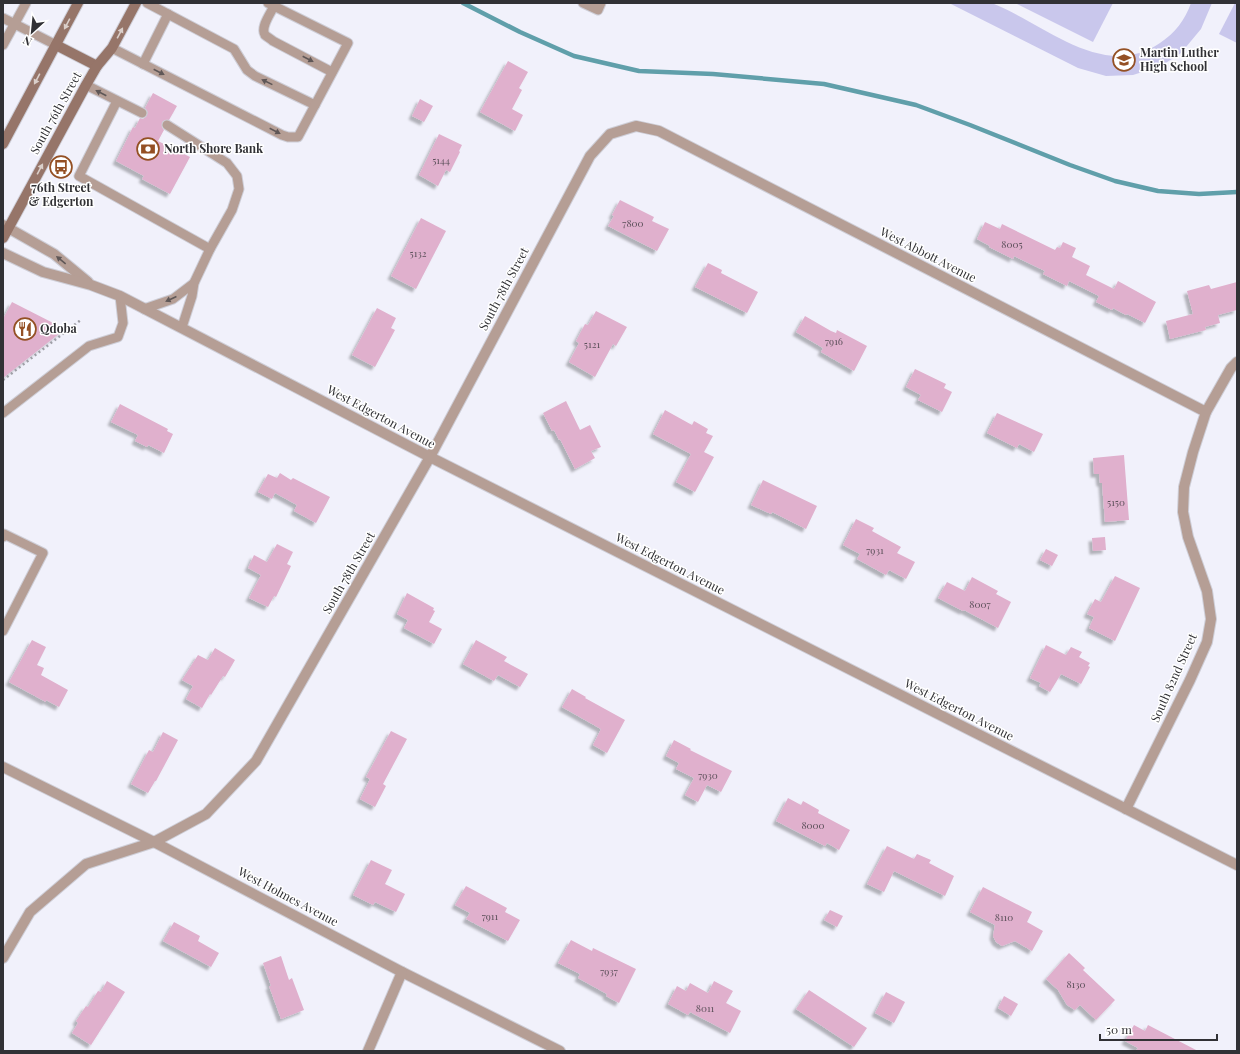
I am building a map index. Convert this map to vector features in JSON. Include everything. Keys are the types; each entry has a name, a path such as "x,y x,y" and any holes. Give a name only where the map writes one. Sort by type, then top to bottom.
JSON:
{"main road":[{"path":"3,144 78,3"},
{"name":"South 76th Street","path":"3,238 6,226 97,66 112,48 136,3"},
{"path":"56,45 97,66"}],"street":[{"name":"West Abbott Avenue","path":"636,126 659,131 1206,412"},
{"name":"South 78th Street","path":"3,958 30,912 86,864 154,842 206,814 256,761 430,457 590,156 610,134 636,126"},
{"name":"West Edgerton Avenue","path":"6,226 54,254 91,285"},
{"name":"West Edgerton Avenue","path":"3,253 43,272 91,285 120,296 430,457 1237,865"},
{"name":"South 82nd Street","path":"1126,810 1207,642 1211,619 1207,591 1188,537 1183,512 1184,487 1193,452 1206,412 1237,362"},
{"name":"West Holmes Avenue","path":"3,767 154,842 402,972 560,1051"},
{"path":"368,1051 402,972"}],"lane":[{"path":"3,45 26,3"},
{"path":"147,3 234,48 248,70 255,76 315,105"},
{"path":"583,3 598,10 601,3"},
{"path":"112,48 288,137 298,137 348,43 271,4 263,30 265,35 273,41 332,72"},
{"path":"143,64 168,14"},
{"path":"3,18 56,45"},
{"path":"86,85 142,113"},
{"path":"116,101 79,176 210,249"},
{"path":"167,125 227,163 237,176 239,189 232,210 210,249 194,283 192,296 182,327"},
{"path":"144,309 173,299 194,283"},
{"path":"3,413 90,346 118,337 124,324 120,296"},
{"path":"3,537 4,534 43,553 3,631"}],"path":[{"path":"3,380 82,319"}],"shaded area":[{"path":"979,2 994,4 1014,13 1075,46 1096,53 1117,56 1139,53 1160,43 1179,26 1191,3 1212,3 1201,29 1181,53 1161,66 1133,75 1106,76 1078,68 949,3"},
{"path":"1015,3 1113,3 1093,42"},
{"path":"1235,3 1237,3 1237,43 1219,34"}],"building":[{"path":"508,61 528,72 519,88 522,90 512,109 523,115 515,131 480,112"},
{"name":"North Shore Bank","path":"153,93 177,106 169,120 162,122 162,127 164,130 158,141 190,157 170,194 142,179 144,176 116,161 133,127 135,128 140,118 143,119 147,116 148,112 145,108"},
{"path":"420,99 433,106 424,122 412,116"},
{"path":"439,134 462,145 450,172 446,170 438,186 419,175"},
{"path":"620,200 654,217 652,221 669,229 657,251 608,226 614,216 612,215"},
{"path":"421,218 446,231 416,289 391,276"},
{"path":"985,222 1000,229 1002,224 1055,250 1057,247 1060,248 1063,242 1076,248 1072,257 1090,266 1086,275 1114,289 1118,281 1156,302 1145,323 1096,302 1099,296 1069,281 1067,286 1043,274 1045,271 1014,256 1013,259 989,247 990,246 977,239"},
{"path":"708,263 722,270 721,273 758,292 747,313 695,287"},
{"path":"1237,282 1237,310 1218,315 1220,323 1205,327 1206,330 1170,339 1166,321 1193,314 1187,291 1209,285 1211,289"},
{"path":"12,302 65,329 3,378 3,319"},
{"path":"377,308 396,318 391,328 395,330 375,367 352,355"},
{"path":"596,311 627,327 616,346 613,344 595,377 569,362 579,343 576,341 585,324 588,325"},
{"path":"805,316 831,331 836,333 837,330 867,346 854,371 821,352 823,348 796,332"},
{"path":"915,369 946,384 944,388 952,392 942,412 918,400 921,395 906,387"},
{"path":"566,401 580,430 590,425 601,447 591,451 595,458 575,469 560,439 559,440 554,430 552,431 543,413"},
{"path":"120,404 168,429 167,431 173,434 164,453 148,445 147,447 135,441 138,435 111,422"},
{"path":"665,410 692,425 694,421 708,429 706,433 713,436 704,452 714,457 695,492 676,482 691,454 653,434"},
{"path":"997,413 1043,434 1034,452 1019,444 1017,448 987,433"},
{"path":"1124,455 1129,520 1105,522 1102,483 1100,483 1099,474 1094,474 1093,458"},
{"path":"280,473 291,480 293,478 330,497 316,523 294,511 297,505 275,493 272,499 258,492 268,474 277,478"},
{"path":"763,480 817,506 806,529 772,512 771,514 751,505"},
{"path":"856,519 874,528 872,531 901,547 897,553 915,562 906,579 889,570 886,575 857,559 860,554 843,545"},
{"path":"1105,537 1106,550 1093,551 1092,538"},
{"path":"277,544 293,552 287,564 291,566 276,597 274,596 268,607 249,598 261,575 248,568 254,555 267,562"},
{"path":"1046,549 1058,555 1052,566 1040,560"},
{"path":"1115,576 1140,588 1115,641 1089,628 1094,617 1087,614 1095,599 1101,602"},
{"path":"972,577 998,591 996,594 1011,602 998,628 938,598 947,582 965,591"},
{"path":"407,593 434,608 433,610 435,611 429,622 442,629 434,644 404,628 408,620 397,614"},
{"path":"32,640 46,647 37,665 44,668 41,675 68,690 59,707 46,700 46,702 9,682"},
{"path":"476,640 507,657 504,661 528,674 520,687 498,675 494,681 463,664"},
{"path":"1046,645 1066,655 1071,647 1082,652 1079,657 1090,663 1088,666 1090,667 1081,684 1061,674 1050,692 1039,686 1041,683 1030,678"},
{"path":"215,648 235,660 225,677 223,676 202,708 186,699 193,686 182,680 198,655 208,660"},
{"path":"572,689 586,697 585,698 625,720 607,753 593,745 601,729 562,707"},
{"path":"391,731 407,739 383,784 386,786 375,807 360,799 370,779 366,777"},
{"path":"163,732 178,740 148,793 131,784 149,750 153,752"},
{"path":"674,740 691,749 690,750 732,771 721,792 707,785 698,802 685,795 694,778 676,769 679,763 666,756"},
{"path":"788,798 801,805 803,801 819,810 818,813 850,830 839,850 827,843 825,846 776,821"},
{"path":"887,846 914,859 917,854 931,860 929,863 954,876 945,896 894,871 884,892 867,884"},
{"path":"371,860 392,870 385,884 405,894 396,912 375,902 373,905 353,895"},
{"path":"466,886 507,908 505,912 520,920 508,941 466,919 470,913 455,905"},
{"path":"983,887 1032,912 1027,922 1043,931 1032,951 1015,941 1002,946 996,942 993,936 995,925 970,912"},
{"path":"830,910 843,916 837,927 824,920"},
{"path":"174,922 200,936 198,941 219,953 211,967 163,941"},
{"path":"571,940 592,951 593,948 636,969 619,1003 606,996 607,994 578,978 580,974 558,963"},
{"path":"1069,953 1085,968 1083,970 1115,1000 1096,1020 1080,1005 1075,1010 1067,1005 1058,990 1046,979"},
{"path":"281,956 289,980 292,978 304,1010 281,1019 269,986 271,986 263,963"},
{"path":"107,981 125,992 91,1045 72,1033 78,1023 76,1021 86,1006 88,1007 98,991 101,992"},
{"path":"714,981 733,991 726,1003 741,1011 730,1033 690,1012 688,1015 668,1004 677,986 686,991 690,983 708,993"},
{"path":"809,990 867,1028 854,1047 796,1009"},
{"path":"886,992 905,1002 894,1023 875,1013"},
{"path":"1004,996 1018,1004 1011,1016 998,1008"},
{"path":"1134,1025 1145,1031 1148,1025 1198,1051 1136,1051 1138,1048 1125,1041"}],"waterway":[{"path":"463,3 520,32 574,56 639,71 713,74 824,84 916,105 1115,181 1158,191 1199,194 1237,192"}],"place":[{"name":"Martin Luther High School","path":"1124,60"},
{"name":"North Shore Bank","path":"148,149"},
{"name":"76th Street & Edgerton","path":"61,167"},
{"name":"Qdoba","path":"25,329"}]}
